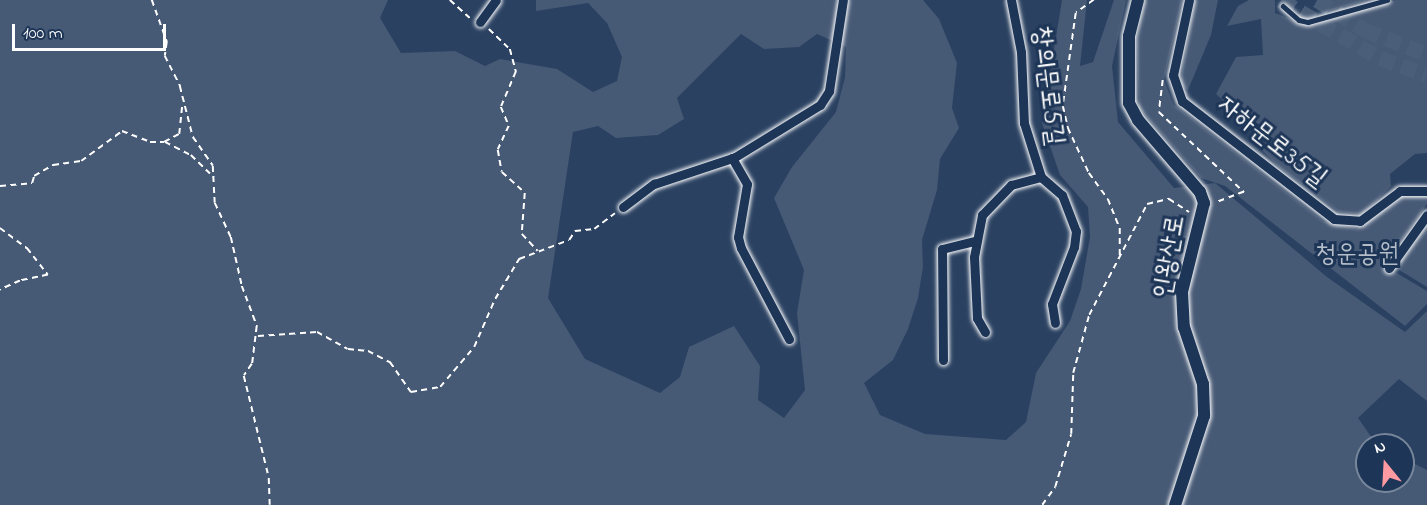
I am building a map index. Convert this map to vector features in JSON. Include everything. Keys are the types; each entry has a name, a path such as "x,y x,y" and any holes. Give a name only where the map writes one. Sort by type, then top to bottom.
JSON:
{"street":[{"path":"480,21 496,0"},
{"path":"623,207 654,184 732,158 820,105 829,91 843,0"},
{"name":"인왕산로","path":"1138,0 1129,36 1130,103 1138,120 1200,192 1202,209 1182,291 1184,327 1203,384 1204,416 1175,505"},
{"name":"자하문로35길","path":"1189,0 1173,75 1182,101 1334,219 1360,221 1400,191 1427,191"},
{"name":"창의문로5길","path":"1014,3 1021,52 1024,123 1041,177 1062,195 1076,231 1074,247 1052,304 1055,323"},
{"path":"732,158 747,184 738,237 741,248 789,339"},
{"name":"창의문로5길","path":"985,332 976,318 977,240 988,204 1011,185 1041,177"},
{"path":"1389,268 1427,215"},
{"path":"943,360 942,249 977,240"}],"lane":[{"path":"1283,6 1299,20 1308,22 1388,0"}],"path":[{"path":"152,0 167,42 165,56 180,87 193,137 213,166 215,203 231,237 257,336 252,364 244,376 268,478 270,505"},
{"path":"450,0 466,16 480,21 510,49 516,72 501,108 508,126 498,150 502,172 525,194 522,234 539,252"},
{"path":"1094,0 1076,12 1063,106 1068,128 1089,173 1108,199 1120,228 1123,243 1119,263"},
{"path":"1042,505 1055,487 1071,434 1072,380 1083,328 1148,204 1169,199 1185,212 1202,209 1244,192 1159,112 1165,73"},
{"path":"164,142 179,134 183,103"},
{"path":"0,186 32,183 34,176 53,165 81,162 122,131 150,142 164,142 191,155 214,177"},
{"path":"257,336 317,332 348,349 368,351 390,362 411,392 440,387 474,347 495,299 519,259 569,240 575,231 594,229 623,207"},
{"path":"0,228 27,248 48,275 20,280 0,290"}],"green space":[{"path":"0,0 388,0 380,18 401,53 455,51 485,66 500,59 557,69 593,92 617,81 622,57 607,23 588,3 536,11 536,0 923,0 939,19 957,63 952,108 959,128 940,159 937,190 922,240 923,267 918,298 908,329 893,360 864,383 880,415 925,434 1006,440 1026,422 1036,373 1070,321 1081,289 1090,237 1088,207 1060,175 1042,123 1062,0 1087,0 1080,66 1093,62 1114,0 1126,0 1112,66 1118,122 1174,188 1215,183 1327,277 1405,332 1427,311 1427,401 1399,379 1358,418 1369,433 1355,433 1355,493 1415,493 1415,464 1427,470 1427,505 0,505","holes":["741,34 764,49 799,47 817,34 846,47 845,77 836,112 792,167 774,198 804,270 797,313 805,390 784,418 758,400 760,366 734,326 689,347 680,377 660,393 585,359 548,298 573,132 598,126 616,138 658,135 684,119 677,98"]},
{"name":"청운공원","path":"1145,0 1182,0 1164,80 1173,104 1323,221 1357,229 1402,194 1427,196 1427,204 1383,265 1427,291 1427,304 1405,326 1225,186 1201,178 1139,108 1137,37"},
{"path":"1195,0 1218,0 1211,35 1188,90 1180,84"},
{"path":"1249,0 1275,0 1275,13 1306,25 1396,0 1427,0 1427,153 1415,154 1390,174 1391,186 1363,214 1339,212 1279,167 1261,149 1273,131 1262,122 1253,128 1216,94 1236,57 1263,55 1261,19 1227,26 1238,6"},
{"path":"1331,0 1367,0 1321,13"},
{"path":"1427,225 1427,287 1396,268"}],"tunnel":[{"path":"1281,0 1380,58 1427,75"},
{"path":"1317,0 1365,30 1427,54"}]}
